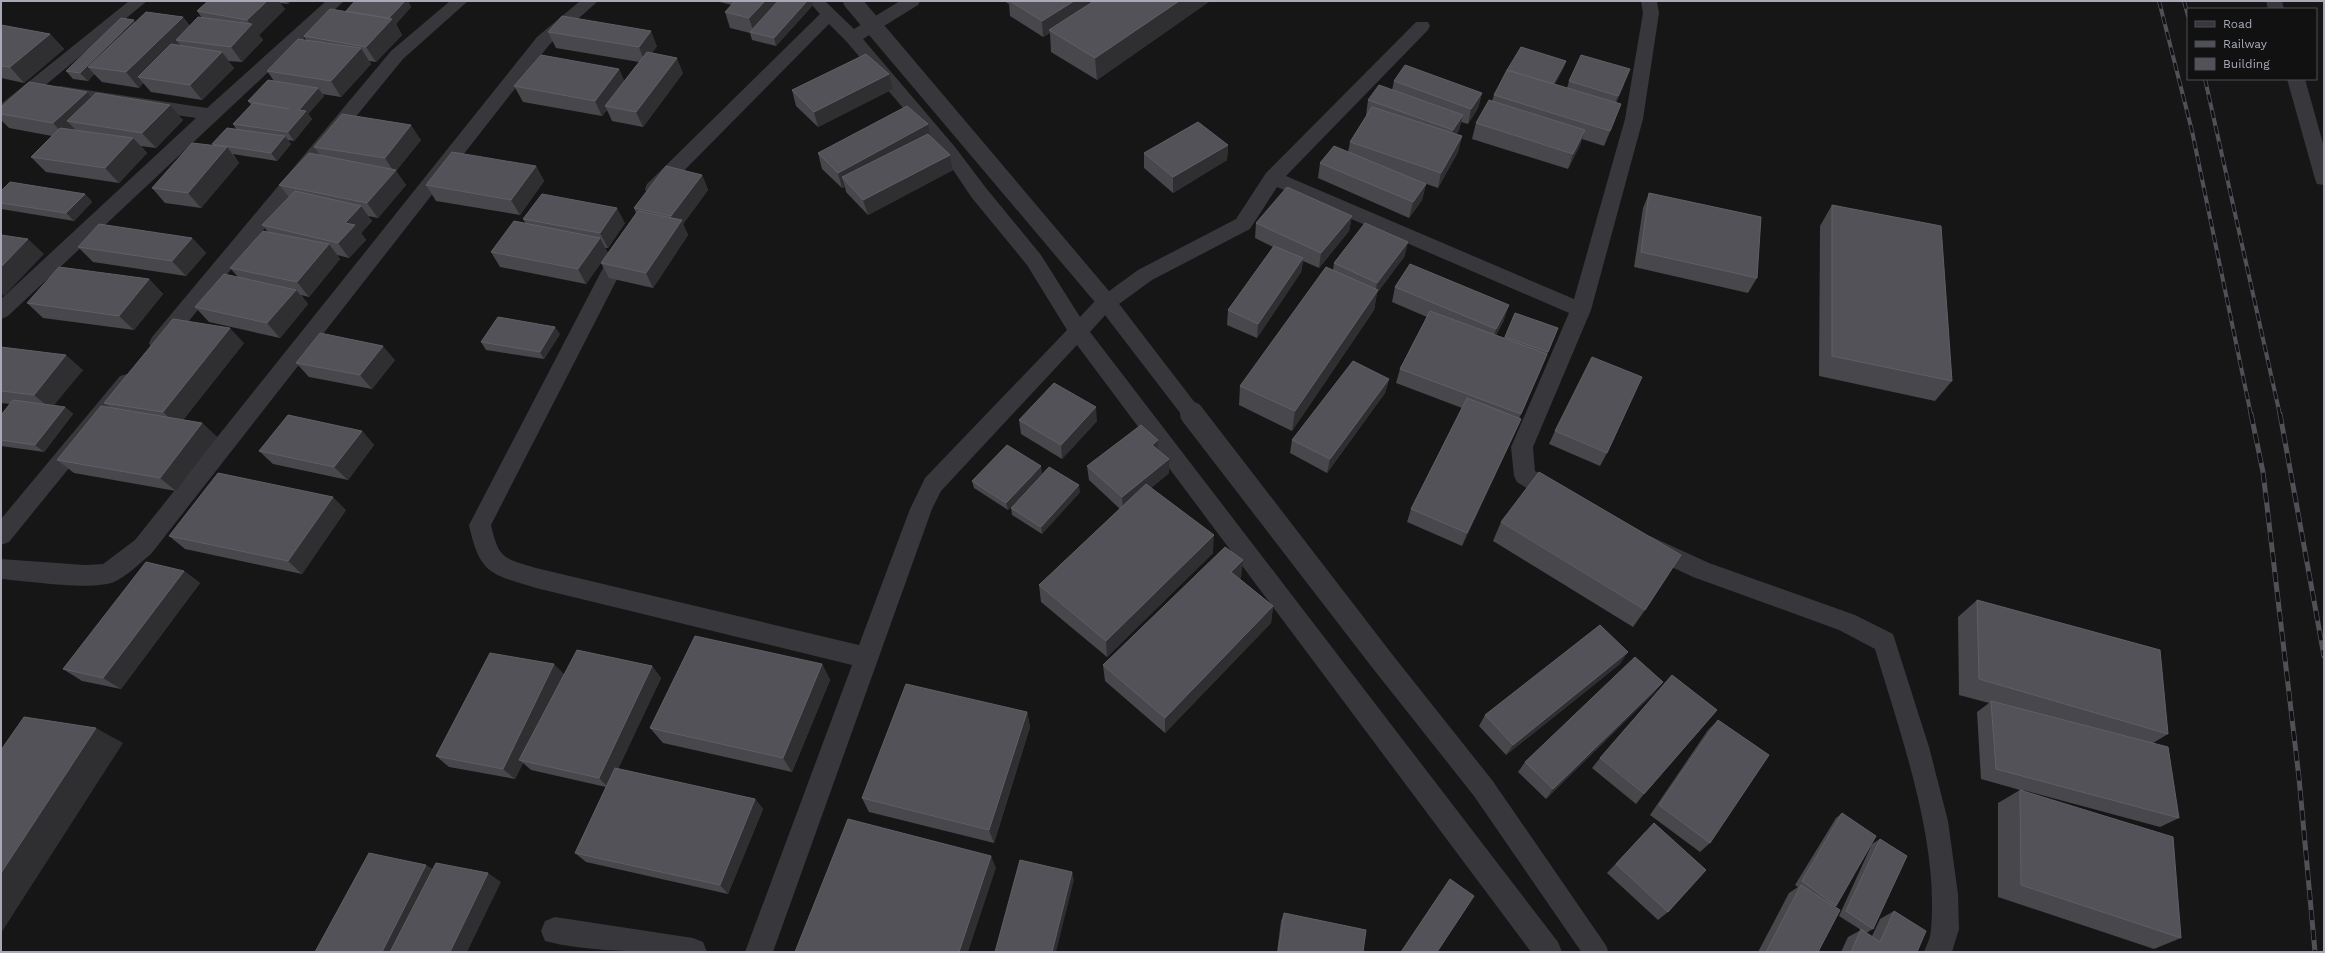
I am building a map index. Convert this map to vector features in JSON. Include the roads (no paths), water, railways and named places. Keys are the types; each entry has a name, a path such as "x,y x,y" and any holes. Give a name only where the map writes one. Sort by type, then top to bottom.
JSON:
{"street":[{"path":"1,113 139,1"},
{"path":"1,311 211,114 336,1"},
{"path":"1,535 397,55 460,1"},
{"path":"1,568 85,575 108,574 143,547 543,41 590,1"},
{"path":"852,1 1104,299 1378,656 1483,788 1596,952"},
{"path":"852,38 912,1"},
{"path":"1575,507 1525,476 1522,447 1581,310 1634,119 1650,20 1649,1"},
{"path":"647,203 654,189 822,8 852,38 949,151 979,193 1034,260 1078,332 1548,952"},
{"path":"759,952 921,509 933,486 1101,307 1146,275 1243,224 1273,178 1422,26"},
{"path":"2296,80 2324,179"},
{"path":"32,88 211,114"},
{"path":"1273,178 1581,310"},
{"path":"632,231 480,525 485,550 494,564 536,578 867,658"},
{"path":"1633,538 1701,570 1847,622 1885,642 1920,761 1943,861 1945,930 1938,952"},
{"path":"555,931 693,952"}],"railway":[{"path":"2159,1 2192,131 2251,415"},
{"path":"2184,1 2187,12"},
{"path":"2205,80 2280,415"},
{"path":"2251,414 2263,472 2299,778 2315,952"},
{"path":"2280,414 2324,656"}]}
